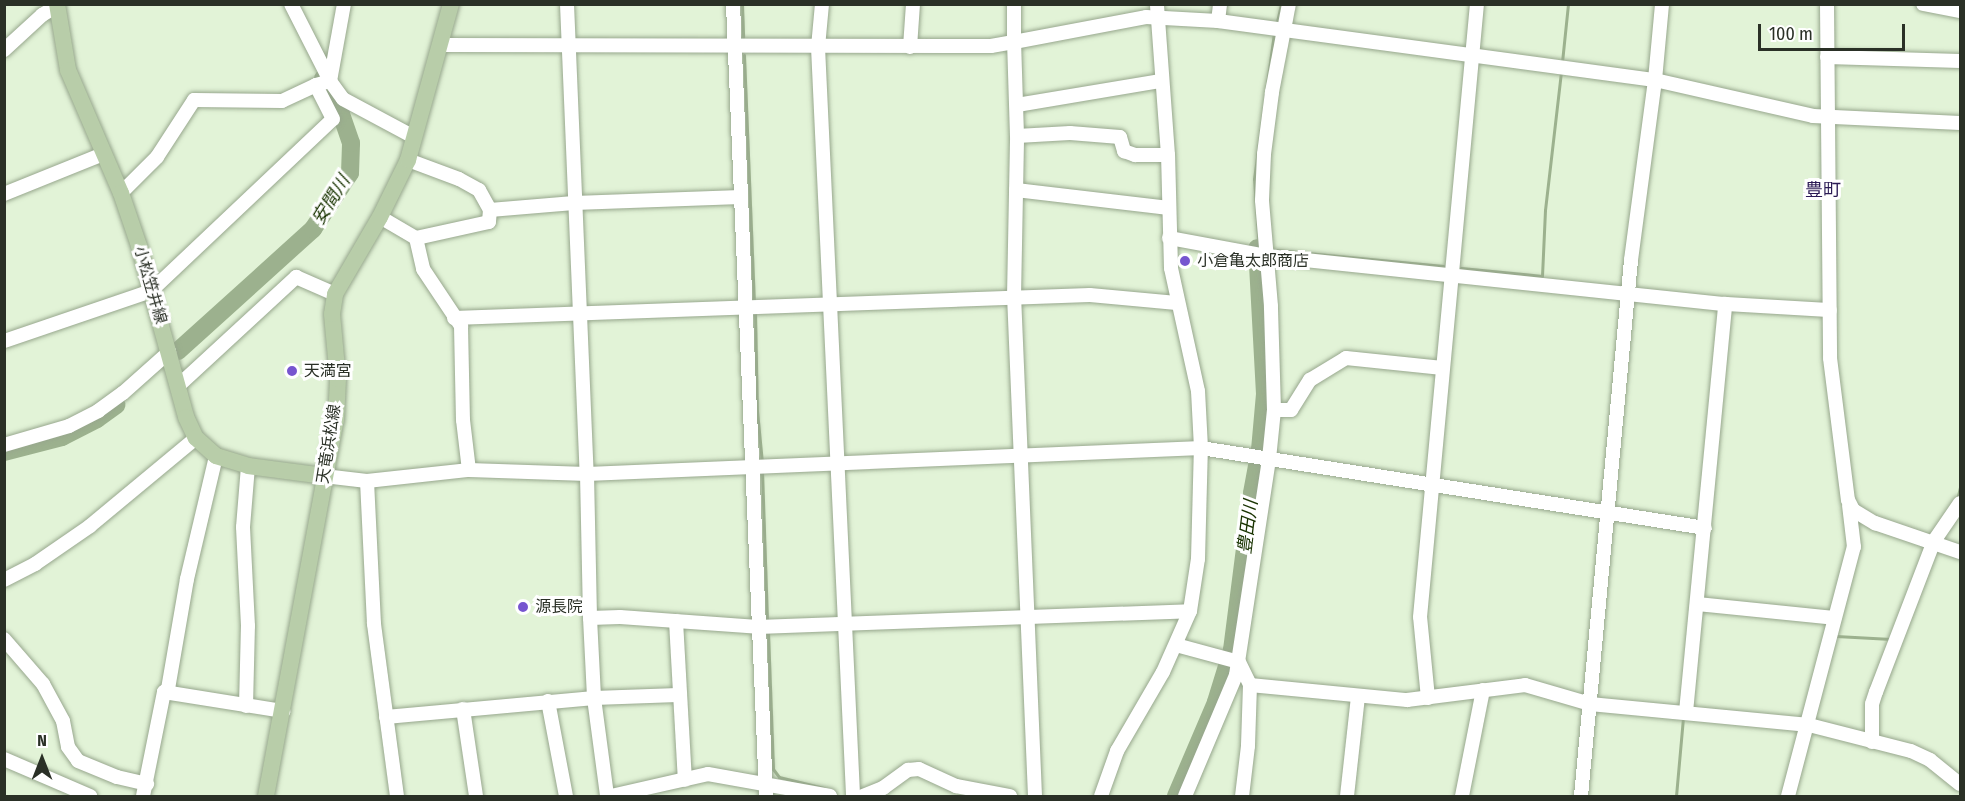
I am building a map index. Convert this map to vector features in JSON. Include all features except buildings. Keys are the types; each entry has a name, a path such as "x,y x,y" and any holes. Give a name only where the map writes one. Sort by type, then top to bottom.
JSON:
{"main road":[{"name":"天竜浜松線","path":"266,796 336,420 338,379 332,314 335,294 380,217 408,160 451,4"},
{"name":"小松笠井線","path":"57,5 68,70 121,194 169,352 186,417 196,438 216,456 248,466 324,476"}],"street":[{"path":"4,341 151,291 333,119 324,83 291,4"},
{"path":"324,83 344,4"},
{"path":"567,4 594,698 609,796 708,774 766,790 830,796"},
{"path":"733,4 741,197 752,306 759,467 765,627 766,790"},
{"path":"822,4 818,46 853,796"},
{"path":"910,46 914,4"},
{"path":"1014,4 1017,105 1014,297 1035,796"},
{"path":"1218,21 1220,4"},
{"path":"1185,796 1230,691 1239,662 1274,410 1262,200 1264,154 1277,29 1289,4"},
{"path":"1428,698 1420,617 1477,4"},
{"path":"1581,796 1628,292 1655,80 1662,4"},
{"path":"1788,796 1809,724 1834,618 1854,547 1832,385 1827,4"},
{"path":"1923,4 1960,11"},
{"path":"4,50 42,15 57,5"},
{"path":"440,45 991,46 1157,10 1218,21 1655,80 1786,112 1827,117 1960,123"},
{"path":"1101,796 1117,751 1163,672 1190,611 1198,559 1201,448 1198,391 1171,268 1168,155 1157,10"},
{"path":"1827,57 1960,61"},
{"path":"1017,105 1161,81"},
{"path":"324,83 343,99 414,137"},
{"path":"121,194 157,157 194,100 282,101 324,83"},
{"path":"1017,136 1070,133 1120,137 1124,151 1135,155 1168,155"},
{"path":"4,194 103,154"},
{"path":"380,217 416,238 489,222 490,210 479,190 459,179 408,160"},
{"path":"1016,190 1169,208"},
{"path":"490,210 574,203 741,197"},
{"path":"416,238 423,269 461,326 463,420 469,470"},
{"path":"1169,238 1266,256 1628,292 1725,304 1830,310"},
{"path":"178,386 297,276 335,294"},
{"path":"454,318 1090,295 1177,303"},
{"path":"1686,712 1725,304"},
{"path":"4,445 69,426 98,411 123,393 169,352"},
{"path":"1274,410 1291,410 1310,380 1346,358 1442,368"},
{"path":"4,580 35,564 90,526 196,438"},
{"path":"324,476 367,481 469,470 587,474 1201,448 1705,528"},
{"path":"4,639 43,684 63,721 68,747 78,761 145,790 164,692 168,689 187,579 216,456"},
{"path":"246,706 248,626 243,527 248,466"},
{"path":"367,481 374,624 397,796"},
{"path":"1848,500 1853,510 1875,523 1960,552"},
{"path":"1872,742 1872,704 1876,692 1934,542 1960,503"},
{"path":"1697,604 1834,618"},
{"path":"590,618 620,617 765,627 1190,611"},
{"path":"676,621 678,695 685,780"},
{"path":"1176,645 1239,662 1250,685 1248,746 1242,796"},
{"path":"1250,685 1407,700 1525,686 1590,704 1809,724 1911,751 1930,760 1960,784"},
{"path":"1462,796 1483,690"},
{"path":"164,692 283,711"},
{"path":"386,717 548,701 678,695"},
{"path":"1347,796 1358,697"},
{"path":"548,701 566,796"},
{"path":"463,709 476,796"},
{"path":"4,759 90,796"},
{"path":"863,796 883,788 908,770 919,769 956,791 1010,796"}],"waterway":[{"path":"742,4 743,37"},
{"path":"1276,26 1281,4"},
{"path":"1562,62 1568,4"},
{"path":"1259,248 1254,179 1274,33"},
{"path":"744,55 754,302"},
{"path":"1461,268 1542,276 1545,210 1561,72"},
{"name":"安間川","path":"178,351 313,229 350,173 351,143 341,114 323,78"},
{"name":"豊田川","path":"1176,796 1216,702 1232,650 1252,493 1260,450 1265,394 1257,248"},
{"path":"1275,250 1443,266"},
{"path":"755,311 757,411 762,463"},
{"name":"安間川","path":"4,452 62,437 97,419 116,405"},
{"path":"762,470 767,622"},
{"path":"1957,500 1960,487"},
{"path":"768,632 773,769 779,777 824,788"},
{"path":"1836,636 1891,639"},
{"path":"1676,796 1683,718"}],"place":[{"name":"小倉亀太郎商店","path":"1185,261"},
{"name":"天満宮","path":"292,371"},
{"name":"源長院","path":"523,607"}],"district":[{"name":"豊町","path":"1823,190"}]}
